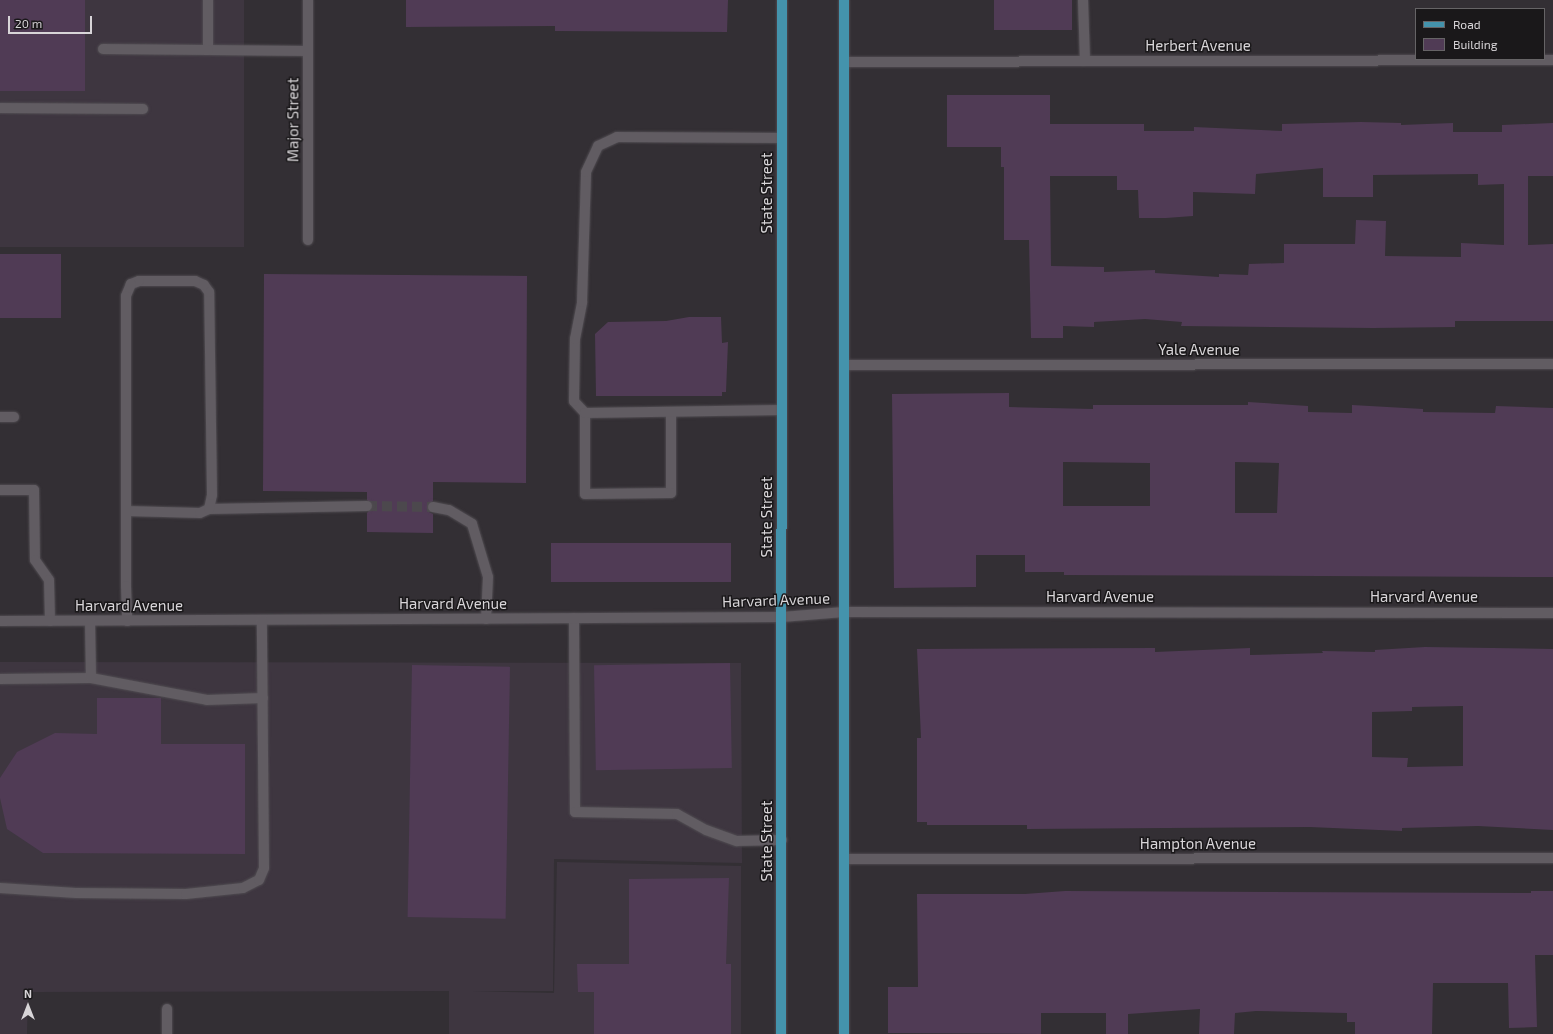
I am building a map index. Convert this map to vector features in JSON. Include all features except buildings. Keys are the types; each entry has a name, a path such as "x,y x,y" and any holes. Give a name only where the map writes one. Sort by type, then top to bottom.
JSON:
{"main road":[{"name":"State Street","path":"781,1034 782,0"},
{"path":"844,0 844,1034"}],"street":[{"path":"208,0 208,50"},
{"name":"Major Street","path":"308,0 308,240"},
{"path":"1083,0 1085,61"},
{"path":"104,49 308,51"},
{"name":"Herbert Avenue","path":"844,62 1553,60"},
{"path":"0,108 143,109"},
{"path":"782,138 616,137 598,146 586,172 582,302 575,339 574,401 585,412 671,413 782,410"},
{"path":"127,621 126,296 131,284 140,281 195,281 204,284 209,292 212,495 209,509"},
{"name":"Yale Avenue","path":"845,365 1553,364"},
{"path":"585,412 585,494 671,493 671,413"},
{"path":"0,417 14,417"},
{"path":"0,490 34,490 35,560 49,580 50,621"},
{"path":"126,511 200,513 209,509 367,506"},
{"path":"433,507 449,510 472,524 488,577 486,619"},
{"name":"Harvard Avenue","path":"0,621 782,617 844,612 1553,612"},
{"path":"574,618 575,812 677,814 706,830 737,841 782,840"},
{"path":"0,888 76,894 186,894 242,888 259,880 264,868 262,620"},
{"path":"90,621 91,678"},
{"path":"0,679 91,678 207,700 262,698"},
{"name":"Hampton Avenue","path":"844,859 1553,858"},
{"path":"167,1009 167,1034"}],"shaded area":[{"path":"0,0 244,0 244,247 0,247"},
{"path":"0,662 741,663 742,863 554,859 553,991 472,991 554,993 557,862 741,866 741,1034 449,1034 449,991 28,992 27,1034 0,1034"}],"tunnel":[{"path":"367,506 433,507"}]}
